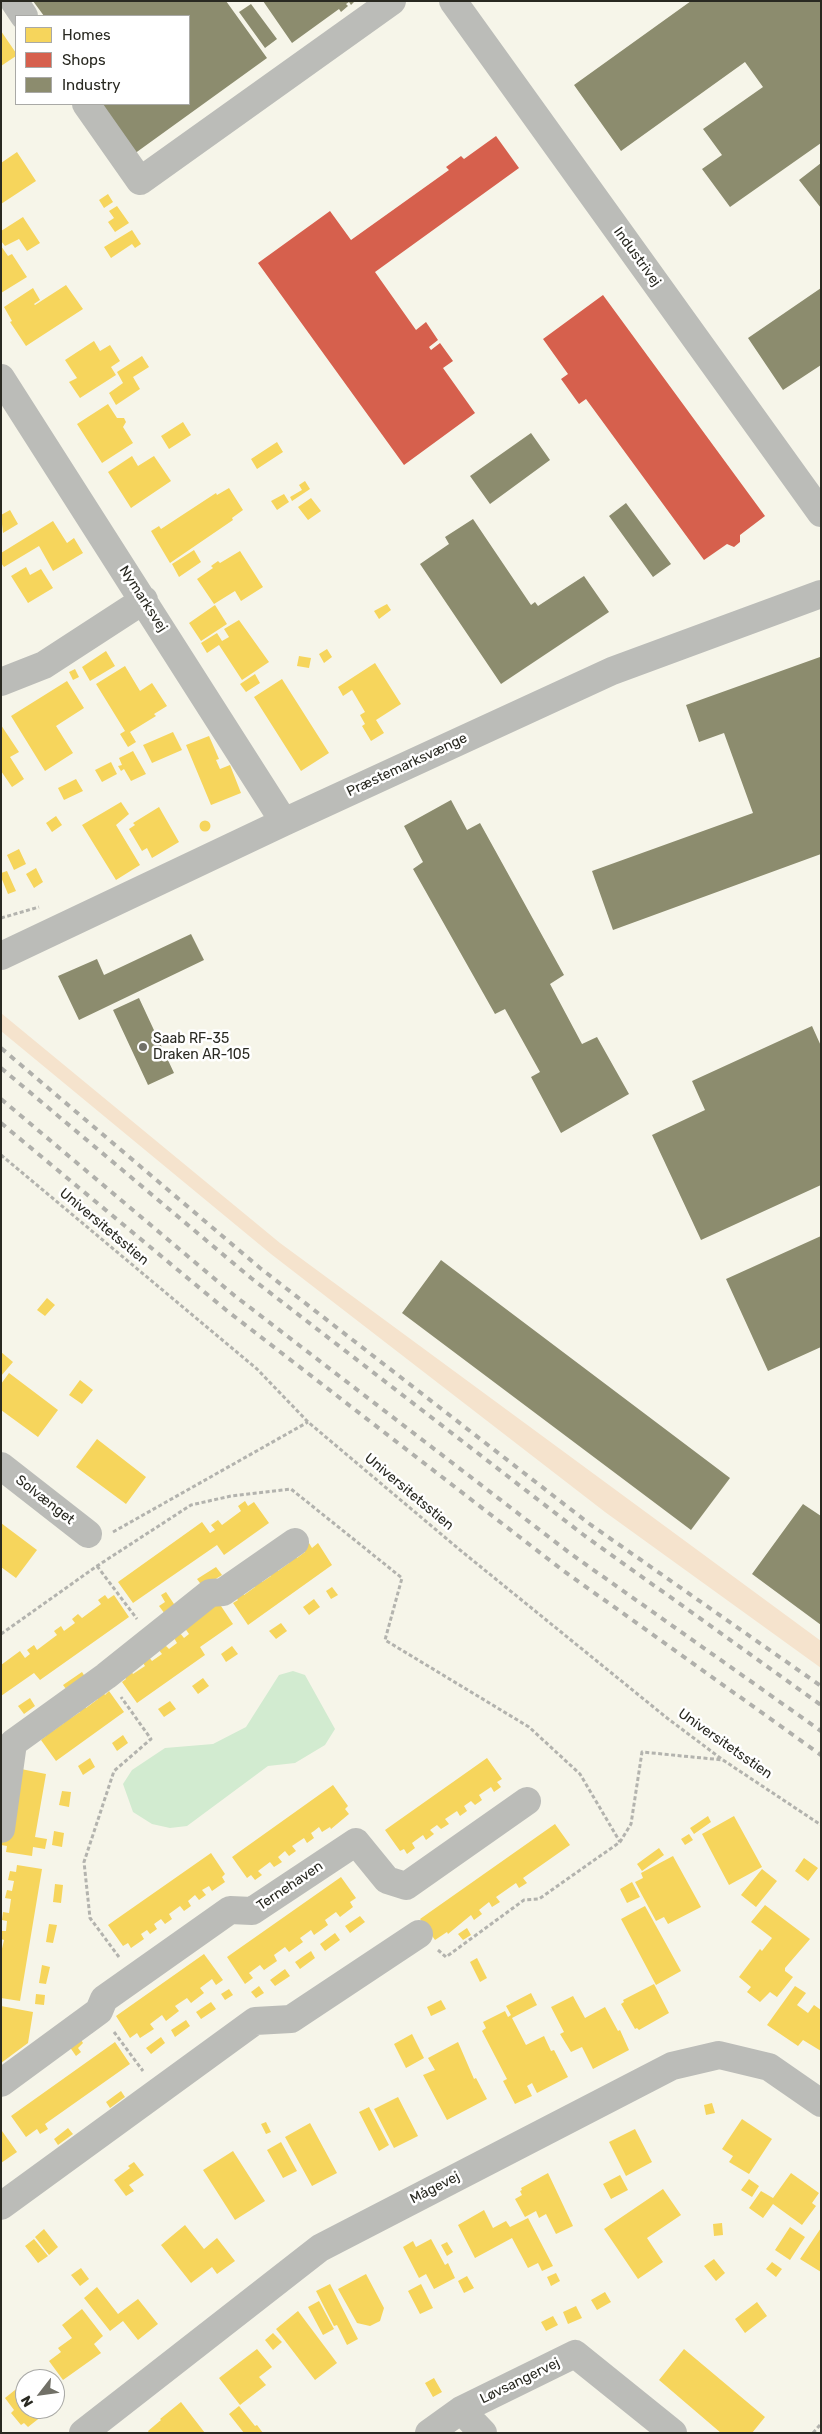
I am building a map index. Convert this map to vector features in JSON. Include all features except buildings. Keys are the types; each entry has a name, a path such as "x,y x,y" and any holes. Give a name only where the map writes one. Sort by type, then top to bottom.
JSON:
{"street":[{"path":"14,1 23,15"},
{"path":"87,105 140,181 392,1"},
{"name":"Industrivej","path":"453,1 821,513"},
{"name":"Nymarksvej","path":"1,378 284,822"},
{"name":"Præstemarksvænge","path":"1,956 284,822 612,671 821,594"},
{"path":"1,682 44,665 144,600"},
{"name":"Solvænget","path":"1,1466 88,1534"},
{"path":"1,1829 13,1743 106,1676 165,1631 173,1621 210,1593 223,1592 295,1542"},
{"name":"Ternehaven","path":"1,2083 99,2011 104,1999 230,1910 252,1911 356,1842 387,1880 406,1886 527,1801"},
{"path":"1,2206 255,2021 291,2019 419,1934"},
{"name":"Mågevej","path":"83,2433 320,2248 672,2066 719,2056 769,2066 821,2103"},
{"name":"Løvsangervej","path":"429,2433 461,2410 575,2354 673,2433"},
{"name":"Løvsangervej","path":"461,2410 483,2433"}],"path":[{"name":"Universitetsstien","path":"1,1155 257,1369 308,1422 460,1550 667,1718 723,1760 821,1825"},
{"path":"88,1534 116,1532 308,1422"},
{"path":"1,1634 97,1566 191,1505 231,1496 291,1489 402,1578 385,1640 529,1727 580,1774 620,1842"},
{"path":"97,1566 153,1639"},
{"path":"106,1676 151,1739 114,1771 84,1862 90,1918 134,1978"},
{"path":"419,1934 446,1957 524,1900 539,1899 620,1842 631,1824 642,1752 723,1760"},
{"path":"99,2011 158,2092"},
{"path":"813,2433 820,2425"}],"shaded area":[{"path":"1,1013 280,1243 821,1641 821,1668 605,1512 271,1254 1,1031"},
{"path":"293,1671 305,1675 335,1729 325,1745 295,1763 268,1766 187,1826 170,1828 152,1824 133,1812 123,1784 132,1770 165,1748 213,1744 246,1727 279,1675"}],"railway":[{"path":"1,1048 260,1268 591,1525 821,1686"},
{"path":"1,1068 251,1278 585,1536 821,1705"},
{"path":"1,1099 235,1296 571,1554 821,1731"},
{"path":"1,1123 226,1310 561,1569 821,1755"}],"place":[{"name":"Saab RF-35 Draken AR-105","path":"143,1047"}]}
